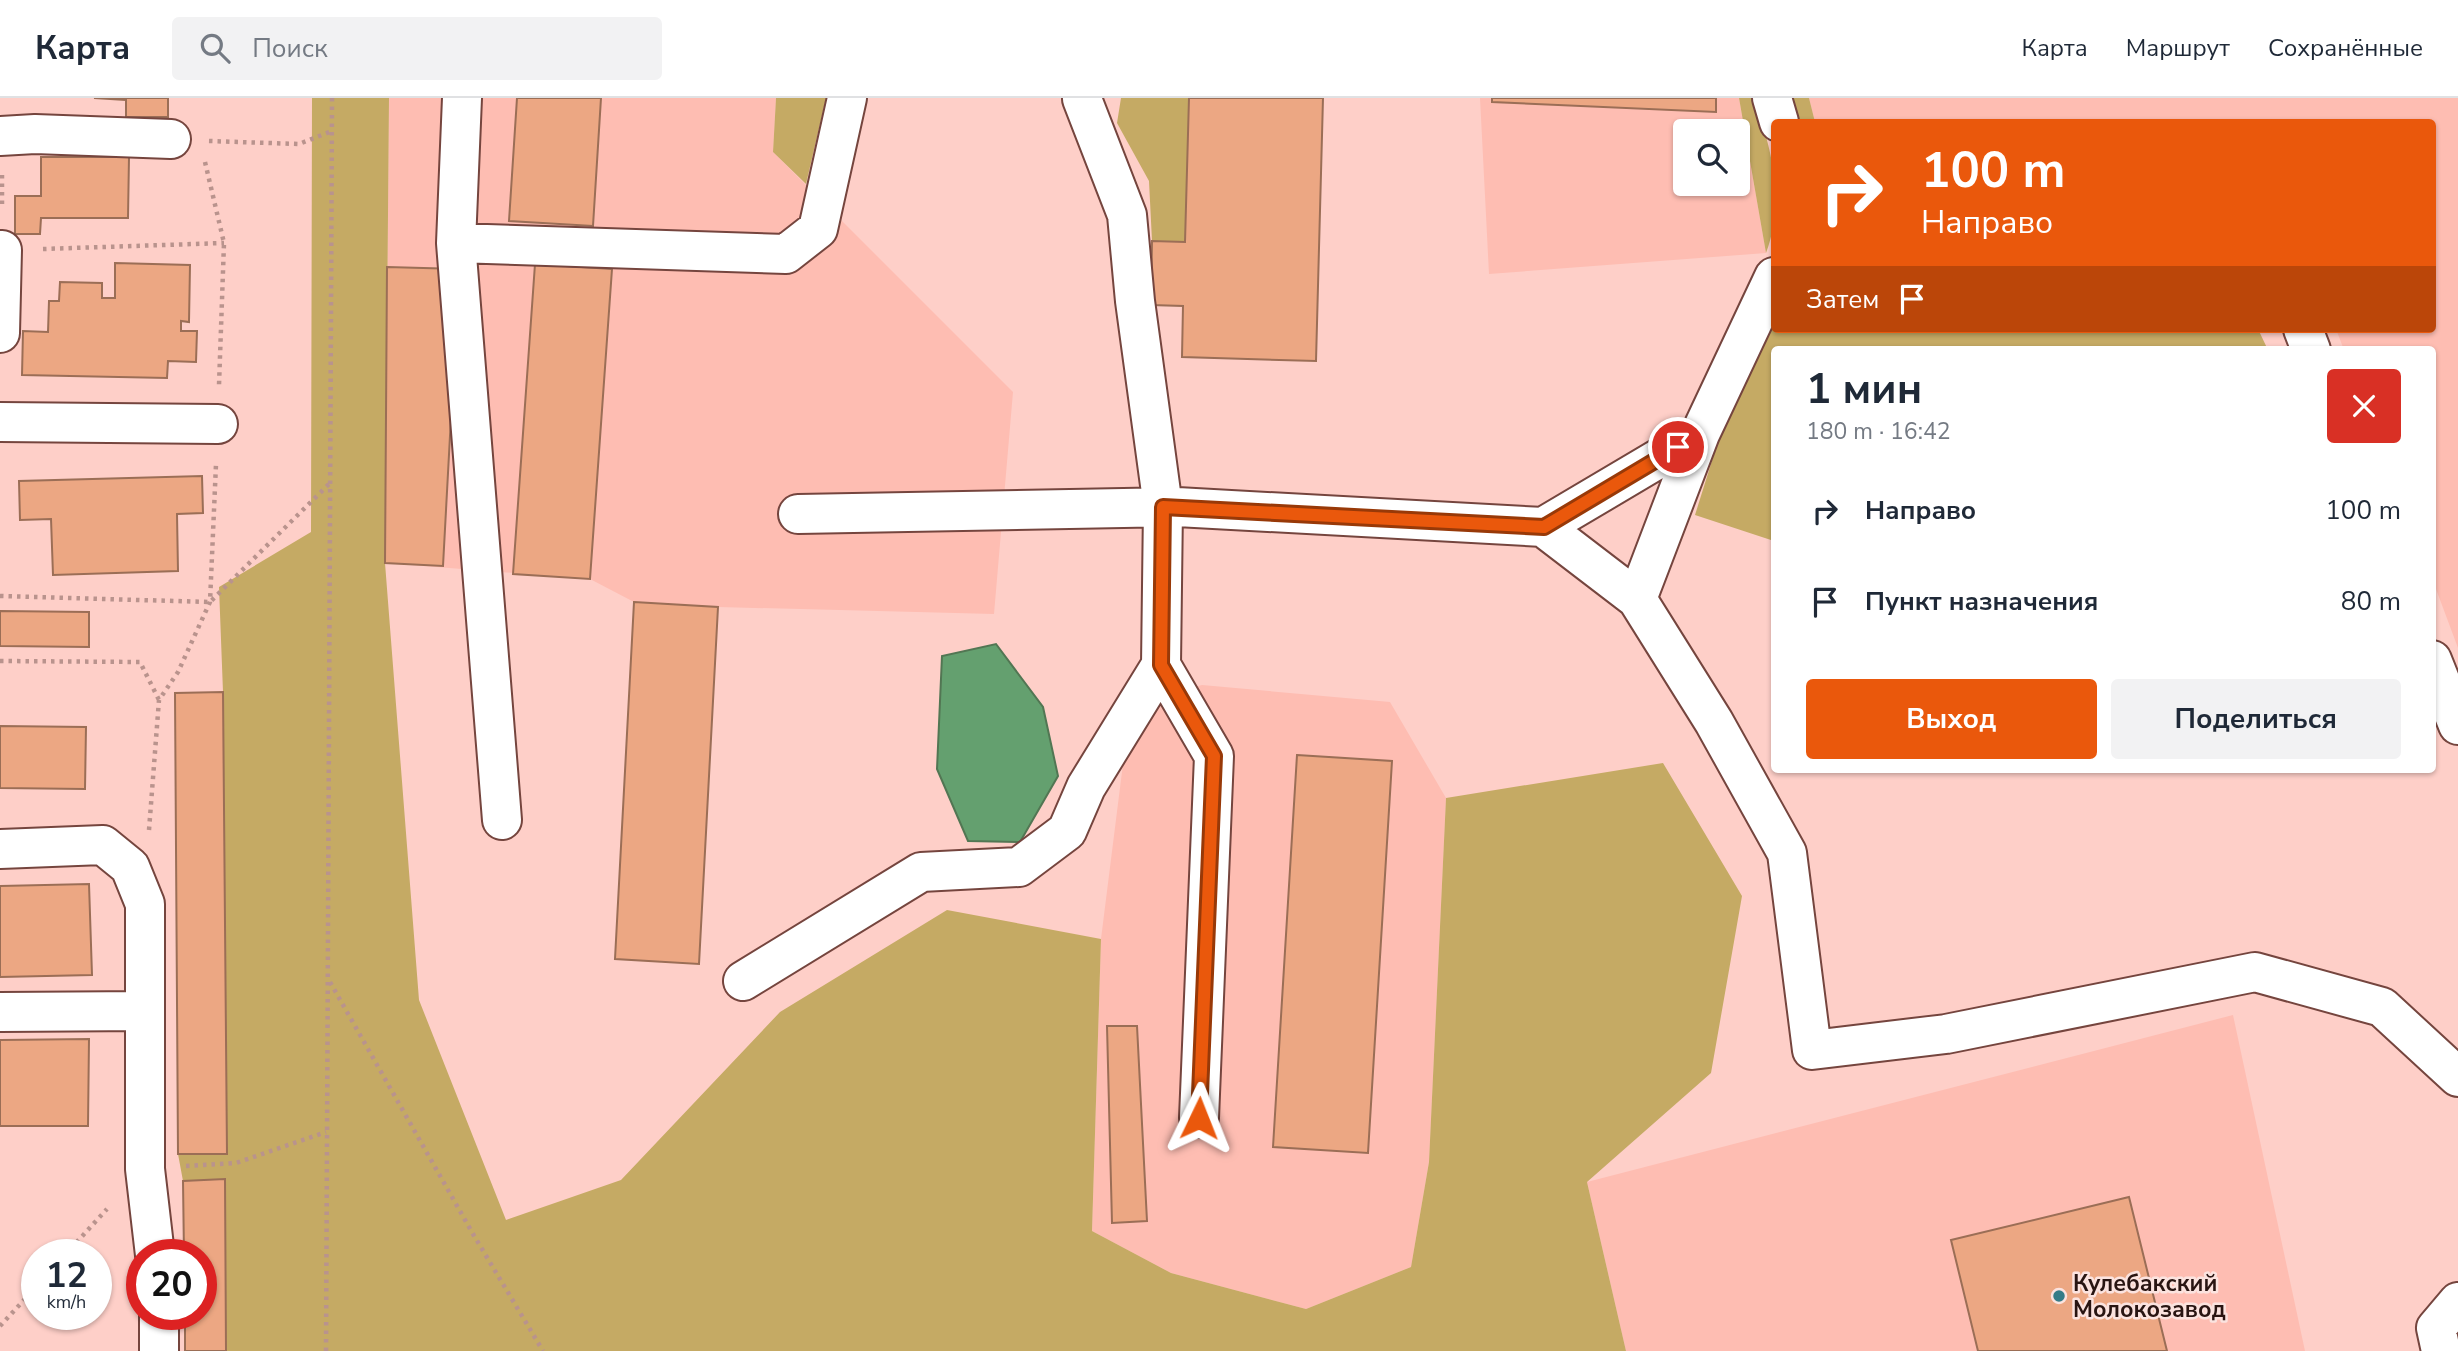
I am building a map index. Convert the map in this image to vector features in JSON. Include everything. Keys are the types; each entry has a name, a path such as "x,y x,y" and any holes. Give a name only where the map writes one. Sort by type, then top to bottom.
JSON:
{"lane":[{"path":"462,98 456,243 502,820"},
{"path":"456,243 786,254 818,229 847,98"},
{"path":"743,981 921,873 1019,867 1067,831 1086,787 1161,665 1163,507 1135,301 1127,215 1083,98 1073,98"},
{"path":"1772,98 1778,119"},
{"path":"1,136 35,134 186,140"},
{"path":"0,333 2,250"},
{"path":"1637,599 1700,434 1771,283"},
{"path":"0,422 218,424"},
{"path":"798,514 1163,507 1544,527 1700,434"},
{"path":"1544,527 1637,599 1714,722 1787,853 1812,1050 1946,1034 2255,972 2382,1007 2458,1077"},
{"path":"1161,665 1214,756 1199,1118"},
{"path":"2436,670 2458,725"},
{"path":"0,849 103,845 130,867 145,904 145,1168 153,1239"},
{"path":"0,1012 145,1011"},
{"path":"2441,1351 2437,1328 2458,1302"},
{"path":"159,1330 159,1351"}],"path":[{"path":"326,1351 326,1132 330,982 332,98"},
{"path":"130,867 150,828 159,700 178,672 209,602 224,243 186,140 299,144 332,131"},
{"path":"1,136 2,250 224,243"},
{"path":"0,596 209,602 331,481"},
{"path":"0,661 140,662 159,700"},
{"path":"330,982 473,1234 543,1351"},
{"path":"145,1168 236,1163 326,1132"},
{"path":"0,1326 21,1303"}],"shaded area":[{"path":"312,98 389,98 385,563 419,1000 506,1220 621,1180 780,1012 947,910 1101,939 1092,1231 1171,1273 1306,1309 1411,1267 1429,1162 1446,798 1663,763 1742,896 1711,1073 1587,1182 1626,1351 226,1351 225,1179 183,1181 178,1154 226,1154 223,692 219,587 311,532"},
{"path":"389,98 776,98 773,152 1013,392 994,614 718,607 634,602 590,579 385,563"},
{"path":"776,98 826,98 806,184 773,152"},
{"path":"1121,98 1189,98 1185,242 1152,241 1149,181 1117,123"},
{"path":"1480,98 1739,98 1743,119 1673,119 1673,196 1750,196 1750,161 1766,253 1489,274"},
{"path":"1739,98 1755,98 1771,156 1771,236 1766,253 1750,161 1750,119 1743,119"},
{"path":"1784,98 1809,98 1814,119 1791,119"},
{"path":"1809,98 2458,98 2458,648 2436,589 2436,346 2342,346 2338,333 2436,333 2436,119 1814,119"},
{"path":"1771,329 1771,333 2260,333 2266,346 1771,346 1771,540 1695,515 1720,435"},
{"path":"996,644 1043,707 1058,776 1020,842 968,841 937,769 942,656"},
{"path":"1202,685 1390,702 1446,798 1429,1162 1411,1267 1306,1309 1171,1273 1092,1231 1101,939 1125,748 1160,696"},
{"path":"2233,1015 2305,1351 1626,1351 1587,1182"}],"building":[{"path":"94,98 168,98 168,117 126,117 126,100"},
{"path":"517,98 601,98 593,226 509,221"},
{"path":"1189,98 1323,98 1316,361 1182,357 1183,306 1151,305 1152,241 1185,242"},
{"path":"1492,98 1716,98 1716,112 1492,102"},
{"path":"41,157 129,157 128,218 41,218 40,234 15,234 15,196 41,196"},
{"path":"115,263 190,265 189,322 181,321 181,331 197,331 196,362 168,361 167,378 22,375 23,331 48,332 49,301 59,301 60,282 102,283 102,298 115,298"},
{"path":"535,264 612,269 590,579 513,574"},
{"path":"387,267 459,269 443,566 385,563"},
{"path":"202,476 203,513 177,514 178,571 53,575 51,519 20,520 19,481"},
{"path":"634,602 718,607 699,964 615,959"},
{"path":"0,611 89,612 89,647 0,646"},
{"path":"223,692 227,1154 178,1154 175,693"},
{"path":"0,726 86,727 85,789 0,788"},
{"path":"1297,755 1392,761 1368,1153 1273,1147"},
{"path":"89,884 92,975 0,977 0,886"},
{"path":"1107,1026 1137,1026 1147,1221 1112,1223"},
{"path":"89,1039 88,1126 0,1126 0,1040"},
{"path":"225,1179 226,1351 185,1351 185,1330 217,1330 217,1239 184,1239 183,1181"},
{"name":"Кулебакский Молокозавод","path":"2129,1197 2167,1351 1978,1351 1951,1240"}],"place":[{"name":"Кулебакский Молокозавод","path":"2059,1296"}],"route":[{"path":"1199,1118 1214,756 1161,665 1163,507 1544,527 1678,447"}]}
